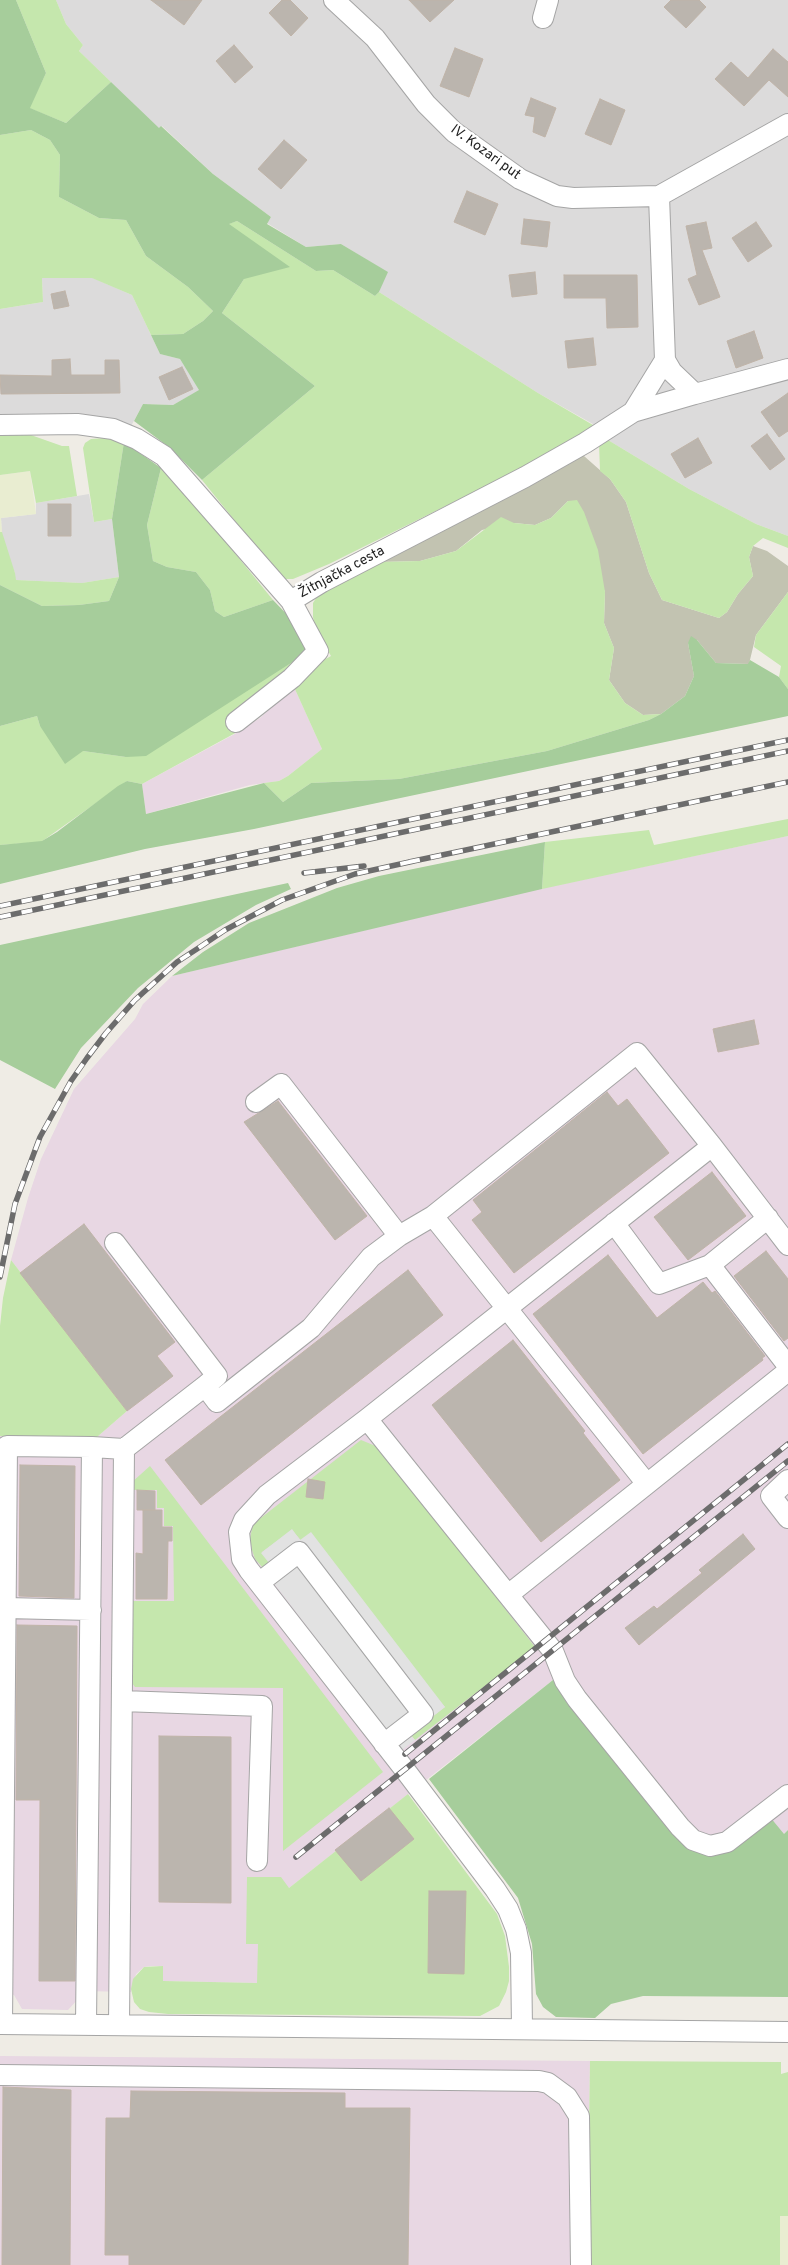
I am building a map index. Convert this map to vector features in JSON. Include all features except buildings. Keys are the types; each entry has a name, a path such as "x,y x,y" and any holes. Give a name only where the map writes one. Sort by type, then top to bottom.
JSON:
{"street":[{"name":"IV. Kozari put","path":"334,0 375,38 426,104 454,132 520,179 557,196 573,198 659,196 788,124"},
{"path":"659,196 665,360 672,372 695,394"},
{"path":"633,412 665,360"},
{"path":"633,412 788,369"},
{"name":"Žitnjačka cesta","path":"0,425 77,424 113,429 137,439 164,456 291,601 322,582 525,477 585,443 633,412"},
{"path":"236,722 292,678 318,651 291,601"},
{"path":"204,1386 217,1402 311,1328 371,1257 399,1236 433,1216 637,1053 788,1245"},
{"path":"256,1102 281,1084 399,1236"},
{"path":"522,2028 520,1953 516,1929 508,1909 495,1888 242,1559 239,1532 244,1520 253,1508 280,1484 367,1419 712,1146"},
{"path":"433,1216 647,1484"},
{"path":"614,1223 659,1284 710,1265 768,1218"},
{"path":"115,1243 217,1376 124,1449 7,1446 1,2024 788,2032"},
{"path":"710,1265 788,1366"},
{"path":"508,1595 788,1371"},
{"path":"367,1419 553,1651 561,1673 577,1699 692,1840 710,1846 728,1842 788,1794"},
{"path":"86,2025 92,1447"},
{"path":"119,2025 124,1449"},
{"path":"788,1480 771,1496 788,1518"},
{"path":"260,1582 299,1552 405,1690 423,1714 384,1744"},
{"path":"6,1608 91,1610"},
{"path":"122,1701 262,1706 257,1861"},
{"path":"88,1869 121,1868"},
{"path":"0,2074 538,2081 548,2083 567,2096 579,2116 581,2265"}],"shaded area":[{"path":"56,0 788,0 788,536 756,524 689,489 608,440 593,424 538,393 379,292 387,272 341,244 306,247 267,223 271,217 213,174 162,126 159,129 79,51 83,45 66,24"},
{"path":"42,278 93,278 132,295 160,354 180,359 200,390 173,405 143,404 130,428 0,418 0,309 43,302"},
{"path":"579,454 584,456 610,479 626,502 649,573 662,600 719,618 727,612 738,594 753,576 749,557 753,546 767,551 788,566 788,592 756,635 749,664 716,663 697,640 688,643 694,676 685,696 661,714 643,715 625,703 609,680 614,648 604,623 605,592 568,501 551,518 535,525 514,523 482,530 456,551 420,561 380,562"},
{"path":"30,471 36,514 1,518 2,532 0,532 0,475"},
{"path":"89,494 94,522 112,519 119,577 82,583 15,580 15,573 2,539 1,518 36,514 36,503"},
{"path":"294,687 322,749 279,781 250,785 146,814 142,784 233,735 260,718"},
{"path":"788,836 788,1830 784,1834 707,1854 553,1680 289,1888 246,1944 258,1944 258,1983 163,1981 163,1966 151,1966 144,1967 136,1974 131,1992 82,1991 79,1998 68,2010 22,2009 14,1995 0,1995 0,1436 97,1437 127,1411 11,1260 41,1159 74,1089 135,1019 143,1004 172,976 521,893"},
{"path":"292,1529 300,1540 311,1532 445,1707 410,1734 415,1740 402,1750 263,1569 269,1563 261,1553"},
{"path":"0,2056 590,2061 587,2265 0,2265"},
{"path":"780,2215 788,2216 788,2265 780,2265"}],"green space":[{"path":"0,0 16,0 46,73 30,108 66,123 111,82 159,128 161,126 213,174 271,217 267,224 306,247 341,244 388,272 379,292 375,296 333,270 316,271 237,221 229,224 290,267 244,279 222,313 315,386 202,480 170,448 134,421 143,404 173,405 199,390 180,359 160,354 151,335 183,334 203,321 213,311 188,287 146,256 126,220 99,218 59,197 60,155 50,140 31,130 0,135"},
{"path":"16,0 56,0 66,24 83,45 79,51 111,82 66,123 29,108 46,73"},
{"path":"31,130 50,140 60,155 59,197 99,218 126,220 146,256 188,287 213,311 203,321 183,334 151,335 132,295 92,278 42,278 43,302 0,309 0,135"},
{"path":"237,221 316,271 333,270 375,296 379,292 538,393 593,425 584,434 548,455 329,564 293,579 282,579 202,480 315,386 222,313 244,279 228,224"},
{"path":"0,434 28,434 62,446 69,446 77,496 36,503 30,471 0,475"},
{"path":"105,438 124,442 112,519 94,522 83,448 85,443 91,439"},
{"path":"608,440 689,489 756,524 788,536 788,548 763,538 753,546 749,557 753,576 738,594 727,612 719,618 662,600 649,573 626,502 610,479 600,471 599,443"},
{"path":"124,442 161,468 147,525 153,561 167,567 196,572 210,590 215,611 224,617 273,600 298,626 308,652 146,756 126,757 83,751 65,764 40,726 37,716 0,726 0,585 42,606 79,605 109,601 119,577 112,519"},
{"path":"161,468 185,492 273,600 224,617 215,611 210,590 196,572 167,567 153,561 147,525"},
{"path":"577,500 584,512 598,550 605,592 604,623 614,648 609,680 625,703 643,715 661,714 649,720 547,751 399,779 311,783 283,802 264,783 279,781 288,776 322,749 294,687 311,667 331,656 316,629 313,617 313,603 318,595 380,562 420,561 456,551 501,517 514,523 535,525 551,518 568,501"},
{"path":"0,532 2,532 16,580 82,583 119,577 109,601 79,605 42,606 0,585"},
{"path":"788,592 788,689 779,677 781,666 754,647 756,635"},
{"path":"691,636 697,640 716,663 748,664 750,660 779,677 788,689 788,716 254,829 145,849 0,884 0,845 42,841 127,781 142,784 146,814 264,783 283,802 311,783 399,779 547,751 649,720 661,714 685,696 694,676 688,643"},
{"path":"308,652 239,731 142,784 127,781 41,842 0,845 0,726 37,716 40,726 83,751 126,757"},
{"path":"788,819 788,836 542,889 545,842 649,830 654,845"},
{"path":"545,842 542,889 172,976 203,952 249,923 337,888 379,876"},
{"path":"288,883 291,889 256,905 194,942 138,988 81,1048 55,1089 0,1060 0,945"},
{"path":"11,1260 127,1411 97,1437 0,1436 0,1326 3,1298"},
{"path":"361,1440 378,1447 535,1647 415,1740 410,1734 445,1707 292,1530 262,1552 270,1563 263,1568 255,1559 252,1550 250,1538 253,1524"},
{"path":"150,1466 383,1772 283,1851 283,1688 135,1687 129,1679 128,1601 174,1601 173,1526 164,1526 164,1508 157,1508 157,1490 130,1490 131,1483"},
{"path":"553,1680 688,1845 770,1817 784,1834 788,1830 788,1997 643,1996 611,2004 595,2018 556,2017 543,2007 536,1994 532,1944 518,1898 429,1779"},
{"path":"408,1794 497,1914 505,1936 509,1967 509,1981 499,2006 480,2016 168,2014 140,2009 134,2002 131,1989 133,1979 144,1967 163,1966 163,1981 257,1983 258,1944 246,1944 247,1877 281,1877 289,1888"},
{"path":"590,2061 781,2062 781,2074 788,2072 788,2216 780,2216 780,2265 587,2265"}],"railway":[{"path":"0,906 788,740"},
{"path":"0,917 788,751"},
{"path":"409,862 788,782"},
{"path":"0,1277 15,1204 40,1137 71,1081 106,1033 135,1000 177,962 225,930 282,900 355,874 414,861"},
{"path":"304,873 364,866"},
{"path":"405,1754 788,1444"},
{"path":"296,1857 788,1461"}]}
